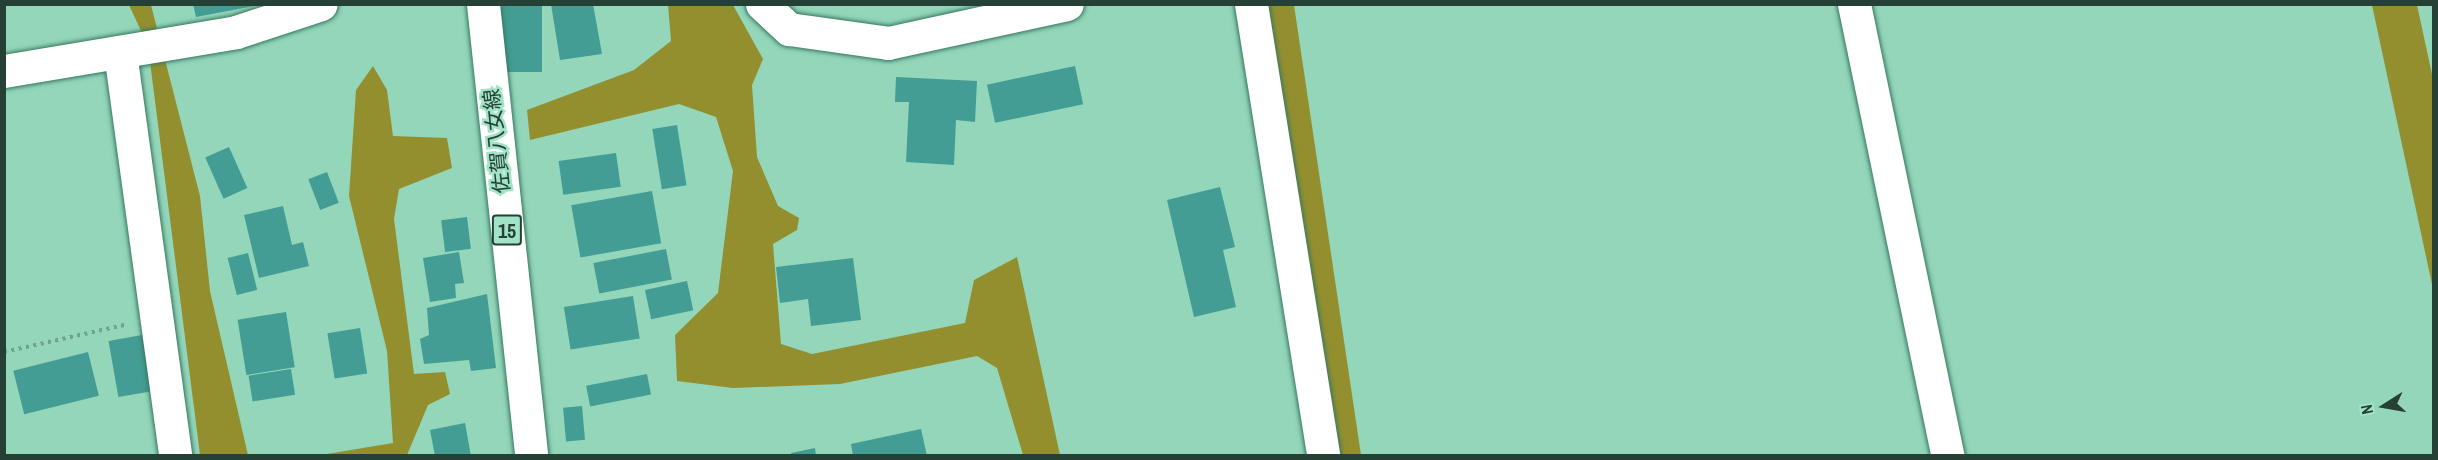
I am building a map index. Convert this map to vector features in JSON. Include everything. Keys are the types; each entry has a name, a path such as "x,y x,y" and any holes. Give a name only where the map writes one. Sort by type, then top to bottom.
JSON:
{"street":[{"path":"4,71 236,32 321,4"},
{"name":"佐賀八女線","path":"483,4 531,456"},
{"path":"762,4 789,29 888,43 1067,4"},
{"path":"1251,4 1323,456"},
{"path":"1854,4 1948,456"},
{"path":"141,47 154,319 175,456"}],"path":[{"path":"4,352 154,319"}],"shaded area":[{"path":"129,5 151,5 200,196 210,291 248,455 200,455 148,46"},
{"path":"668,5 733,5 763,59 752,85 757,157 778,206 799,218 797,230 773,244 781,344 812,354 965,323 974,280 1017,257 1060,455 1023,455 997,368 977,356 840,384 733,388 677,381 675,335 718,293 733,171 716,117 679,104 530,140 527,110 634,70 671,41"},
{"path":"1266,5 1294,5 1361,455 1339,455"},
{"path":"2372,5 2417,5 2433,79 2433,289"},
{"path":"373,66 387,90 393,136 447,138 452,168 399,189 394,219 414,374 445,372 450,394 428,405 407,455 321,455 393,443 387,351 349,196 356,90"}],"building":[{"path":"193,4 254,4 254,6 196,17"},
{"path":"551,4 593,4 602,54 560,60"},
{"path":"499,5 542,5 542,72 499,72"},
{"path":"1075,66 1083,104 995,123 987,85"},
{"path":"896,77 977,81 975,122 956,120 954,165 906,162 909,102 895,102"},
{"path":"677,125 687,185 662,189 652,129"},
{"path":"229,147 247,188 224,199 205,158"},
{"path":"616,153 621,187 563,195 559,161"},
{"path":"327,172 339,203 320,210 308,179"},
{"path":"1220,187 1235,247 1223,250 1236,307 1194,317 1167,200"},
{"path":"652,191 661,243 580,257 571,205"},
{"path":"283,206 292,245 303,242 309,266 259,278 244,215"},
{"path":"467,217 471,249 445,252 441,220"},
{"path":"666,249 672,279 599,294 593,263"},
{"path":"459,252 464,283 455,284 456,298 430,302 423,258"},
{"path":"248,253 257,290 237,295 228,258"},
{"path":"853,258 861,320 811,326 808,299 780,303 776,267"},
{"path":"687,281 693,310 651,319 645,290"},
{"path":"487,294 496,368 471,371 469,360 424,364 420,339 429,335 427,308"},
{"path":"633,296 640,338 571,349 564,307"},
{"path":"286,312 295,367 246,375 238,320"},
{"path":"360,328 367,373 335,379 327,333"},
{"path":"142,335 152,391 118,397 109,341"},
{"path":"88,352 99,396 24,414 13,371"},
{"path":"291,369 295,395 253,401 249,376"},
{"path":"647,374 651,395 590,406 586,386"},
{"path":"582,406 585,440 566,442 563,408"},
{"path":"465,423 471,456 435,456 430,430"},
{"path":"921,429 927,456 853,456 851,444"},
{"path":"815,448 816,456 792,456 791,453"}]}
